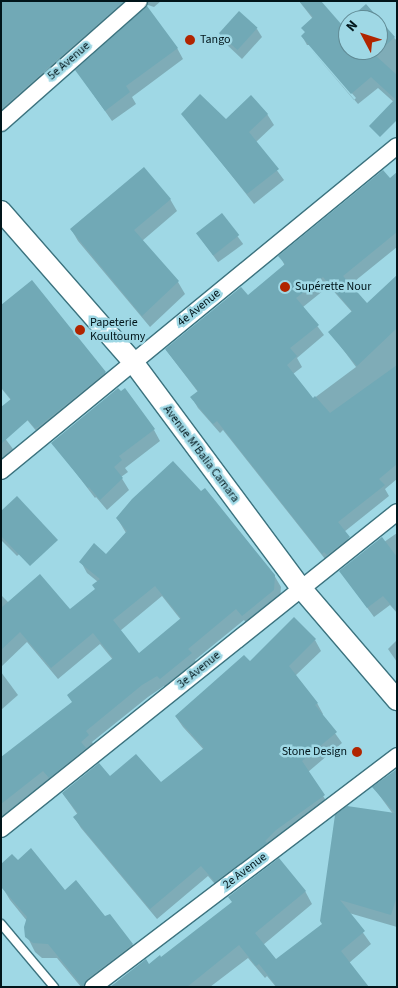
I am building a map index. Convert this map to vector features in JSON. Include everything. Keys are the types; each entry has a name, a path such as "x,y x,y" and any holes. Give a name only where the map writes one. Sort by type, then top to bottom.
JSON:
{"street":[{"name":"5e Avenue","path":"1,123 139,1"},
{"name":"4e Avenue","path":"1,471 397,146"},
{"name":"Avenue M'Balia Camara","path":"1,211 133,362 302,588 397,700"},
{"name":"3e Avenue","path":"1,829 397,512"},
{"name":"2e Avenue","path":"93,987 397,756"}],"lane":[{"path":"1,924 54,987"}],"building":[{"path":"1,1 124,1 1,109"},
{"path":"299,1 321,1 338,20 338,60 380,60 397,75 397,120 380,137 369,126 395,99 371,77 351,94 301,36 305,32 301,28 313,17"},
{"path":"366,4 371,10 359,10"},
{"path":"147,6 178,48 126,86 130,92 105,111 75,70"},
{"path":"239,11 258,28 238,50 219,33"},
{"path":"388,29 395,37 388,43"},
{"path":"200,94 226,119 251,95 268,114 249,132 279,169 247,194 181,114"},
{"path":"144,167 171,199 134,230 179,281 142,316 70,229"},
{"path":"383,170 390,178 397,172 397,232 343,276 367,303 397,275 397,328 357,366 328,332 352,311 323,277 296,298 319,325 290,348 297,356 287,365 313,398 315,396 330,413 397,365 397,464 379,479 385,485 338,522 350,537 327,555 324,552 322,554 217,421 213,424 190,397 198,391 165,349 241,287 248,295 285,264 278,256"},
{"path":"222,213 239,235 213,255 196,233"},
{"path":"32,280 106,372 38,427 35,428 28,420 1,444 1,407 11,399 1,387 1,305"},
{"path":"118,388 121,391 125,388 155,429 119,456 122,460 114,467 123,478 100,500 51,443"},
{"path":"173,461 201,491 205,488 275,575 274,590 242,616 236,609 188,649 192,653 160,679 157,676 142,685 86,731 89,735 81,742 86,748 49,778 43,771 1,804 1,757 72,702 67,695 113,658 93,633 51,668 20,632 1,650 1,608 40,574 70,609 95,589 92,585 100,579 79,562 94,543 106,554 127,531 116,518 132,499","holes":["155,586 181,618 139,653 113,620"]},
{"path":"17,496 58,540 30,566 1,536 1,511"},
{"path":"382,537 397,557 397,612 383,596 367,608 339,571"},
{"path":"294,617 316,639 289,666 318,703 315,705 337,732 302,761 325,795 276,830 265,841 267,843 215,882 201,866 150,909 73,817 78,813 62,793 99,763 110,776 136,754 161,782 204,748 175,716 244,655 250,661"},
{"path":"397,769 397,896 391,915 340,900 365,931 341,951 369,987 277,987 259,964 256,966 239,945 187,987 110,987 146,959 149,964 160,955 161,957 232,902 228,897 279,858 306,891 255,933 276,959 322,924 320,921 335,815 347,806 395,813 372,787"},
{"path":"31,848 65,890 76,880 105,916 110,914 133,944 87,979 83,987 48,944 33,943 25,937 24,927 27,917 1,887 1,864 12,854 18,860"}],"place":[{"name":"Tango","path":"190,40"},
{"name":"Supérette Nour","path":"285,287"},
{"name":"Papeterie Koultoumy","path":"80,330"},
{"name":"Stone Design","path":"357,752"}]}
